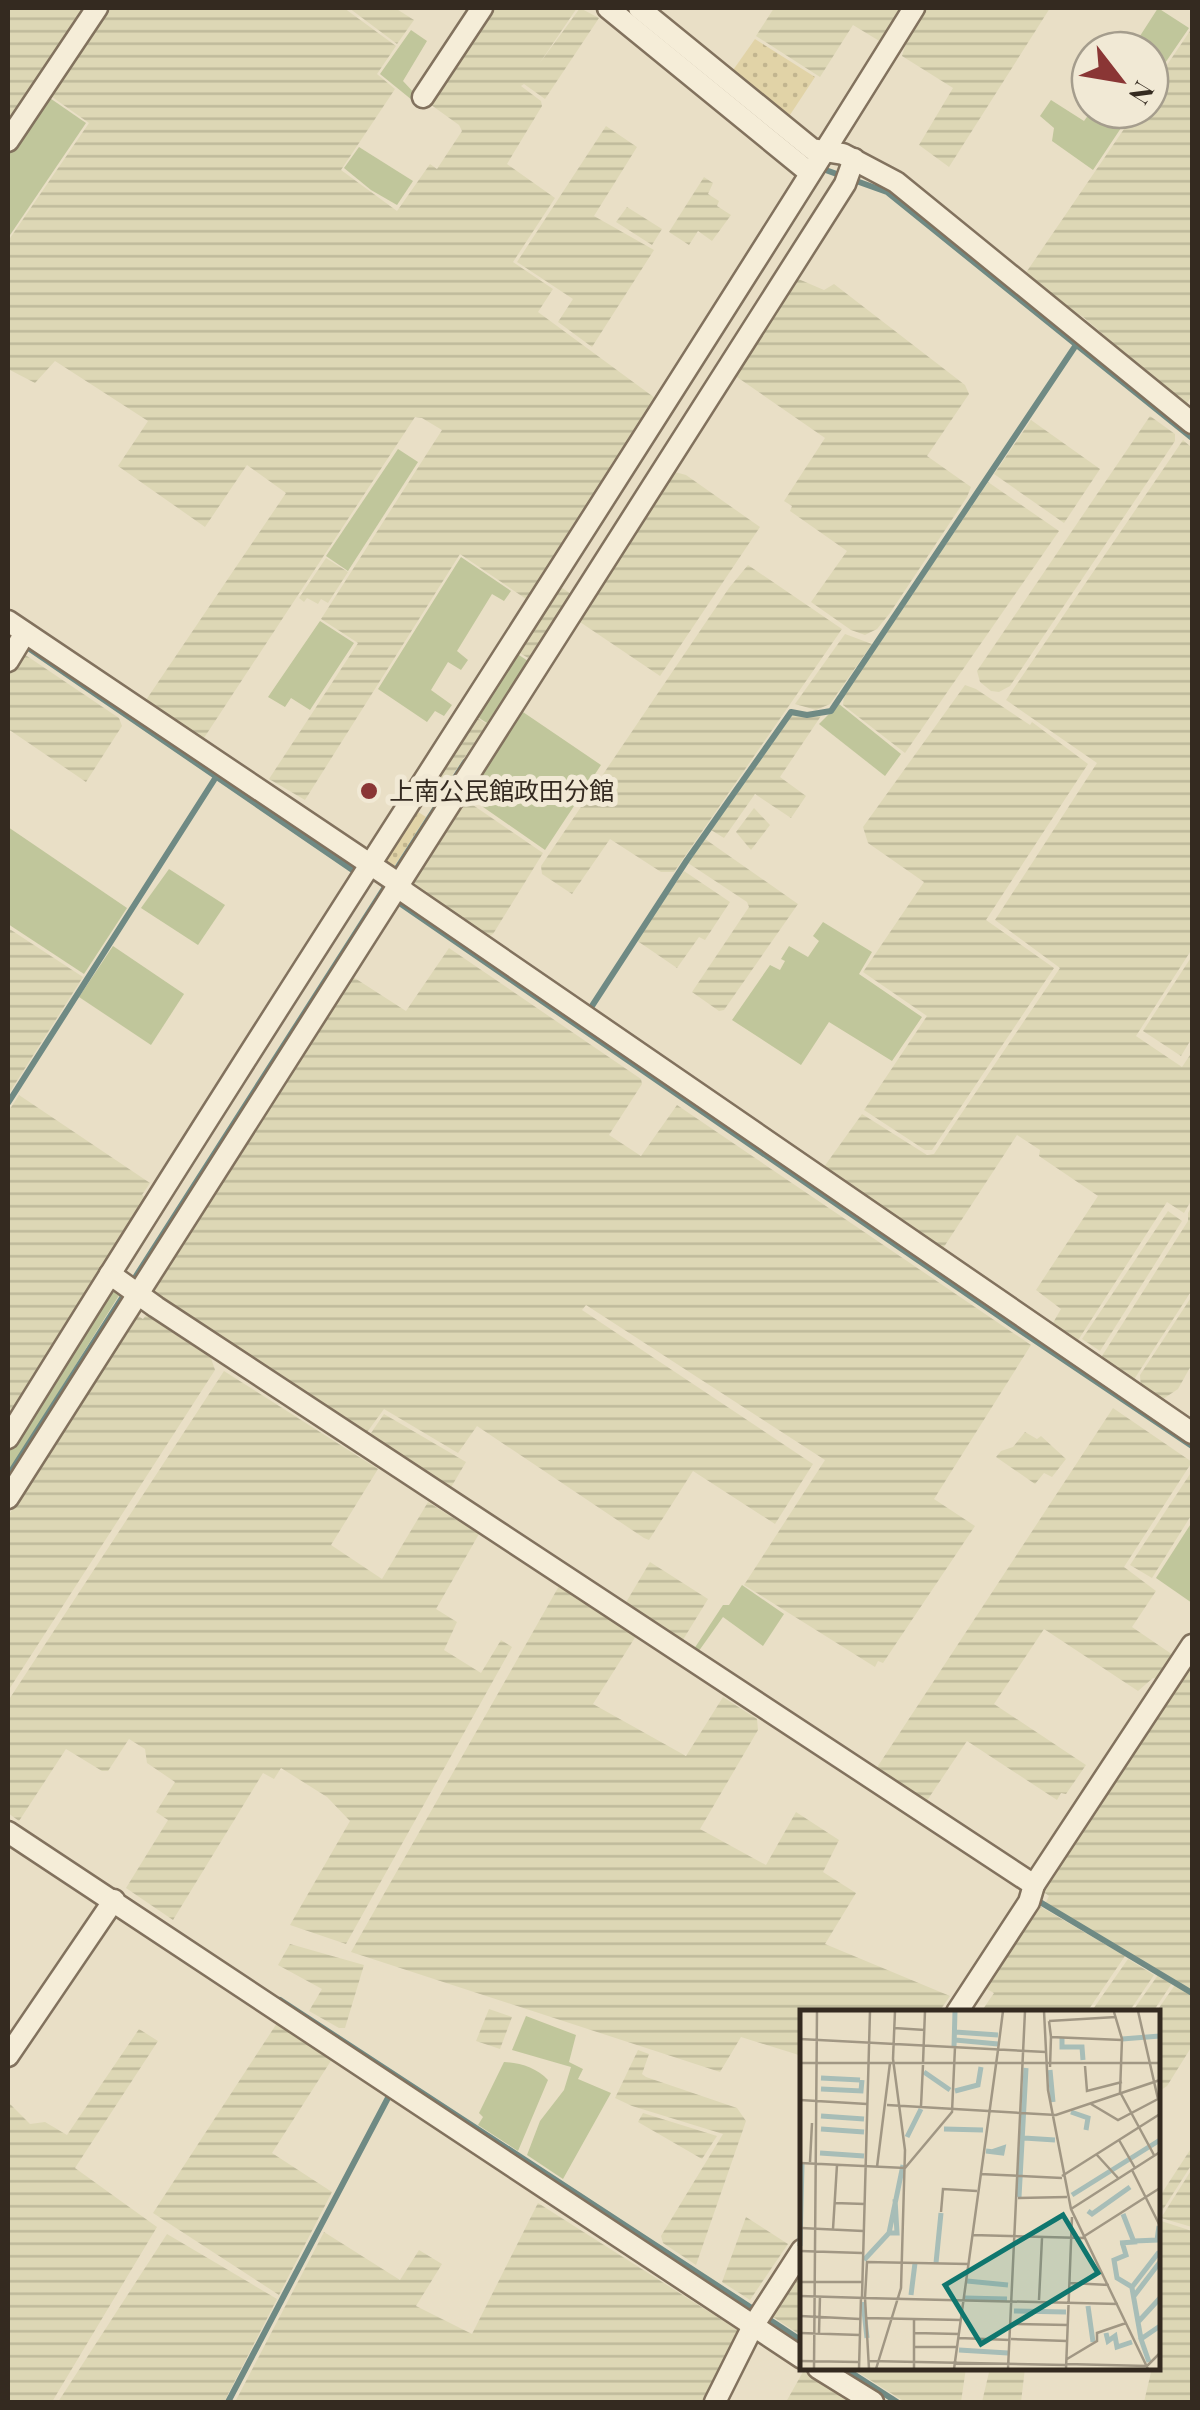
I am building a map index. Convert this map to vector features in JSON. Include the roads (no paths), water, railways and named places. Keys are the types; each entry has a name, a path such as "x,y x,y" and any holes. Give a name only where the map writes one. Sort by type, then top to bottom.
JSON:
{"street":[{"path":"8,141 97,8"},
{"path":"423,97 482,8"},
{"path":"608,8 840,184 896,182 1192,423"},
{"path":"638,8 812,149 814,166 840,184"},
{"path":"8,1498 125,1285 369,865 914,8"},
{"path":"8,1438 125,1285 393,880 840,184"},
{"path":"8,621 18,645 393,880 682,1085 1192,1433"},
{"path":"125,1285 1034,1885"},
{"path":"958,2010 1028,1902 1034,1885 1192,1645"},
{"path":"8,1832 758,2318 800,2356"},
{"path":"8,2056 114,1900"},
{"path":"715,2402 758,2318 800,2253"},
{"path":"821,2370 873,2402"}],"waterway":[{"path":"820,168 887,192 1192,438"},
{"path":"590,1009 687,860 791,712 807,715 831,711 1076,345"},
{"path":"8,634 354,871"},
{"path":"8,1476 465,762"},
{"path":"8,1103 216,777"},
{"path":"401,904 1192,1446"},
{"path":"1040,1902 1192,1993"},
{"path":"280,2000 800,2340"},
{"path":"228,2402 389,2096"},
{"path":"847,2370 897,2402"}],"place":[{"name":"上南公民館政田分館","path":"369,791"}]}
